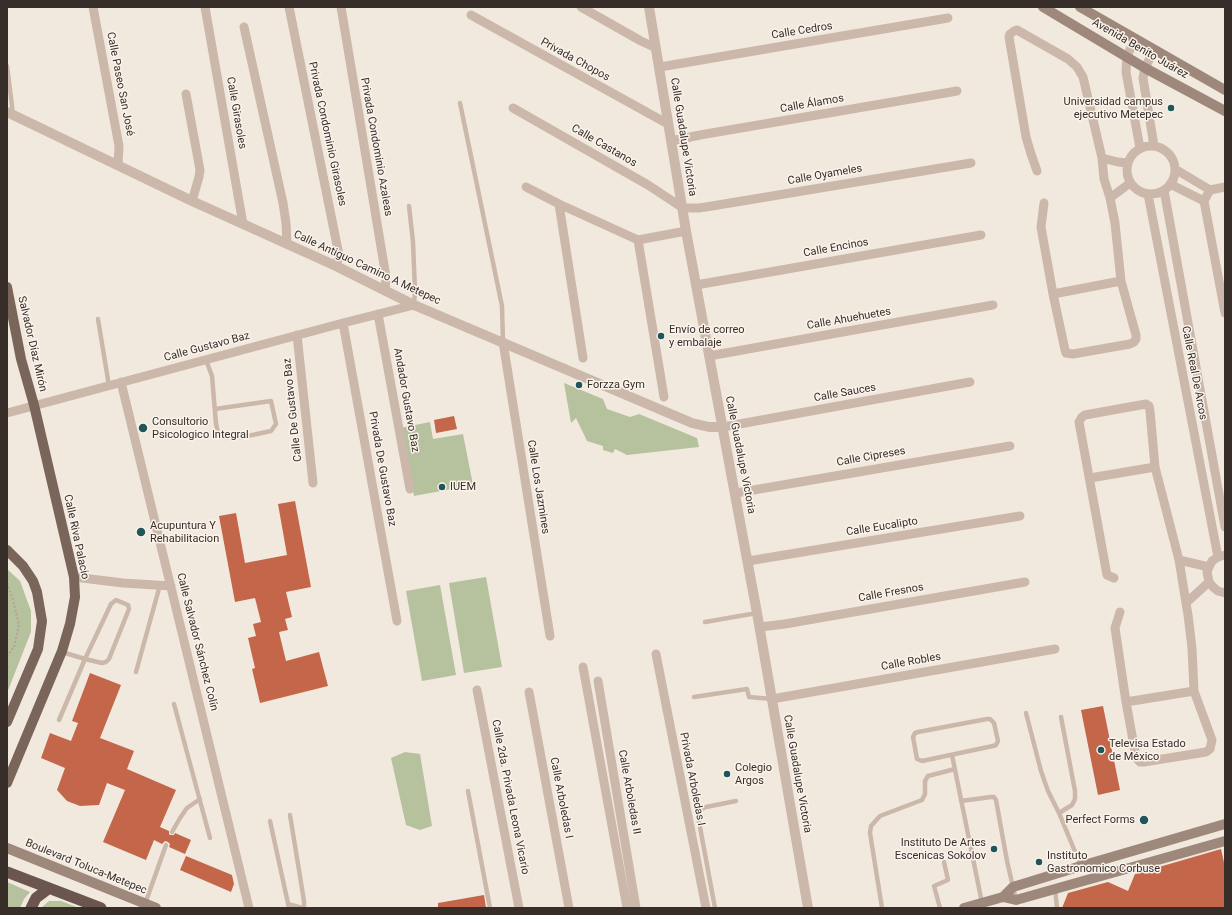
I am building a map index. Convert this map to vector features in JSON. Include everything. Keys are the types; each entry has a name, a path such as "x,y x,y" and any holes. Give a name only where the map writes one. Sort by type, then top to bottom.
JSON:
{"highway":[{"path":"7,872 48,889 101,908"},
{"path":"31,908 36,898 48,889"}],"main road":[{"name":"Avenida Benito Juárez","path":"1043,7 1145,68 1225,111"},
{"name":"Avenida Benito Juárez","path":"1080,7 1225,90"},
{"name":"Salvador Díaz Mirón","path":"7,287 21,359 34,405"},
{"name":"Calle Riva Palacio","path":"7,784 62,652 70,624 75,597 74,577 34,405"},
{"path":"7,550 23,566 33,581 37,592 42,621 38,649 7,722"},
{"path":"1003,897 1013,887 1225,824"},
{"path":"964,908 1003,897 1016,900 1225,841"},
{"name":"Boulevard Toluca-Metepec","path":"7,848 145,906 156,908"}],"street":[{"name":"Calle Paseo San José","path":"92,7 120,146 118,165"},
{"name":"Calle Girasoles","path":"205,7 243,224"},
{"name":"Privada Condominio Girasoles","path":"289,7 338,250 339,256 336,266"},
{"name":"Privada Condominio Azaleas","path":"340,7 386,276 385,291"},
{"path":"581,7 640,41 656,48"},
{"name":"Calle Guadalupe Victoria","path":"649,7 686,231 736,493 808,908"},
{"name":"Privada Chopos","path":"471,15 668,124"},
{"name":"Calle Cedros","path":"660,67 948,18"},
{"path":"244,27 283,203 287,244"},
{"path":"1037,171 1030,154 1026,137 1009,37 1010,34 1017,30 1068,59 1077,67 1083,77 1102,158 1104,179 1110,198 1115,223 1121,281 1136,334 1136,339 1134,342 1073,354 1066,353 1053,294 1041,227 1044,203"},
{"path":"1135,39 1127,56 1126,72 1140,148"},
{"path":"1154,50 1145,68 1143,83 1154,146"},
{"name":"Calle Álamos","path":"671,141 957,91"},
{"path":"186,94 200,170 192,200"},
{"name":"Calle Castanos","path":"513,108 648,185 682,208"},
{"name":"Calle Antiguo Camino A Metepec","path":"10,113 243,224 336,266 414,305 692,423 709,427 723,427"},
{"path":"1154,146 1162,149 1173,161 1175,169 1174,177 1167,187 1156,193 1148,194 1141,192 1130,183 1127,176 1127,170 1128,163 1135,152 1140,148 1154,146"},
{"path":"1102,158 1128,163"},
{"name":"Calle Oyameles","path":"682,208 712,206 971,163"},
{"path":"1175,169 1210,190 1225,187"},
{"path":"1110,198 1130,183"},
{"path":"526,187 559,204 638,240 686,231"},
{"path":"1167,187 1204,201"},
{"name":"Calle Real De Arcos","path":"1167,187 1225,527"},
{"path":"1210,190 1204,201 1225,313"},
{"name":"Calle Real De Arcos","path":"1148,194 1221,556"},
{"path":"559,204 583,358"},
{"name":"Calle Encinos","path":"696,285 981,235"},
{"path":"638,240 664,397"},
{"path":"1053,294 1121,281"},
{"name":"Calle Gustavo Baz","path":"7,413 414,305"},
{"name":"Calle Ahuehuetes","path":"709,356 993,305"},
{"name":"Andador Gustavo Baz","path":"378,314 410,489"},
{"name":"Privada De Gustavo Baz","path":"343,323 397,621"},
{"name":"Calle De Gustavo Baz","path":"297,335 313,483"},
{"name":"Calle Los Jazmines","path":"503,342 550,636"},
{"name":"Calle Salvador Sánchez Colín","path":"121,382 248,908"},
{"name":"Calle Sauces","path":"723,427 970,382"},
{"path":"1114,578 1107,575 1079,422 1085,415 1146,404 1149,406 1150,411 1155,467 1178,560 1186,603 1192,648 1194,691 1212,740 1210,749 1206,752 1144,762 1140,762 1136,757 1115,628 1120,612"},
{"name":"Calle Cipreses","path":"736,493 1010,446"},
{"path":"1090,478 1155,467"},
{"name":"Calle Eucalipto","path":"748,561 1020,516"},
{"path":"1221,556 1212,561 1208,572 1209,582 1212,587 1224,596"},
{"path":"1178,560 1209,567"},
{"path":"74,577 123,583 171,586"},
{"name":"Calle Fresnos","path":"760,627 785,624 1025,582"},
{"path":"1186,603 1209,582"},
{"name":"Calle Robles","path":"772,699 1055,649"},
{"name":"Privada Arboledas I","path":"656,654 706,908"},
{"path":"583,667 627,908"},
{"name":"Calle Arboledas II","path":"598,681 636,908"},
{"name":"Calle 2da. Privada Leona Vicario","path":"477,690 519,908"},
{"path":"1126,702 1194,691"},
{"name":"Calle Arboledas I","path":"529,692 569,908"}],"lane":[{"path":"7,66 10,113"},
{"path":"460,103 502,306 503,342"},
{"path":"409,206 413,242 414,305"},
{"path":"98,319 109,386"},
{"path":"206,360 212,376 216,424 219,437 243,437 272,431 276,424 271,401 215,408"},
{"path":"136,672 160,585"},
{"path":"58,720 85,659 111,604 116,600 127,604 129,609 109,659 106,662 102,663 85,659 62,652"},
{"path":"705,622 757,613"},
{"path":"694,697 747,689 749,697 772,699"},
{"path":"174,704 210,838"},
{"path":"1026,713 1041,771 1048,791 1060,813 1081,866"},
{"path":"1060,813 1072,805 1075,799 1075,791 1061,718"},
{"path":"986,719 994,723 998,741 996,744 952,755 919,760 916,757 913,735 918,732 986,719"},
{"path":"952,755 982,903"},
{"path":"882,908 870,833 871,826 880,816 922,800 925,794 925,781 928,776 955,769"},
{"path":"468,791 490,908"},
{"path":"961,801 991,797 994,797 996,800 1016,900"},
{"path":"172,832 187,808 200,798"},
{"path":"715,908 698,810 736,801"},
{"path":"270,821 289,906 303,908 304,901 290,815"},
{"path":"145,906 166,846"},
{"path":"940,908 934,886 948,880 944,862"},
{"path":"1055,889 1057,908"}],"path":[{"path":"7,584 13,600 19,625 14,647 7,656"}],"green space":[{"path":"564,383 603,399 607,409 630,417 639,414 697,438 699,447 627,455 615,449 613,453 603,450 603,446 587,441 576,418 571,423"},
{"path":"430,422 433,439 463,434 473,485 414,496 400,428"},
{"path":"7,569 20,581 31,611 31,632 7,693"},
{"path":"486,577 502,667 464,673 449,583"},
{"path":"440,585 456,675 422,681 406,591"},
{"path":"405,752 420,754 432,826 420,830 406,825 391,758"},
{"path":"7,882 30,892 24,899 20,908 7,908"},
{"path":"49,901 61,901 79,908 41,908"}],"building":[{"path":"454,416 457,429 436,433 434,420"},
{"path":"295,501 311,587 286,592 292,617 285,619 288,630 279,632 286,661 319,652 328,686 260,703 252,669 255,668 248,638 256,636 253,624 261,622 255,598 235,602 219,516 236,513 245,563 287,555 278,504"},
{"path":"90,673 121,685 100,738 134,751 127,769 176,790 160,827 169,831 170,835 174,835 175,833 191,840 185,854 169,847 170,844 168,842 165,841 162,844 154,840 146,860 103,842 125,790 107,783 99,805 80,806 67,801 57,790 65,768 41,758 50,733 71,741 78,723 72,721"},
{"name":"Televisa Estado de México","path":"1103,706 1120,790 1098,795 1081,710"},
{"path":"1221,849 1225,867 1225,908 1062,908 1068,893 1108,882 1128,891 1135,874"},
{"path":"186,856 232,875 234,884 231,892 180,870"},
{"path":"484,895 486,908 438,908 438,903"}],"place":[{"name":"Universidad campus ejecutivo Metepec","path":"1171,108"},
{"name":"Envío de correo y embalaje","path":"661,336"},
{"name":"Forzza Gym","path":"579,385"},
{"name":"Consultorio Psicologico Integral","path":"143,428"},
{"name":"IUEM","path":"442,487"},
{"name":"Acupuntura Y Rehabilitacion","path":"141,532"},
{"name":"Televisa Estado de México","path":"1101,750"},
{"name":"Colegio Argos","path":"727,774"},
{"name":"Perfect Forms","path":"1144,820"},
{"name":"Instituto De Artes Escenicas Sokolov","path":"994,849"},
{"name":"Instituto Gastronomico Corbuse","path":"1039,862"}]}
